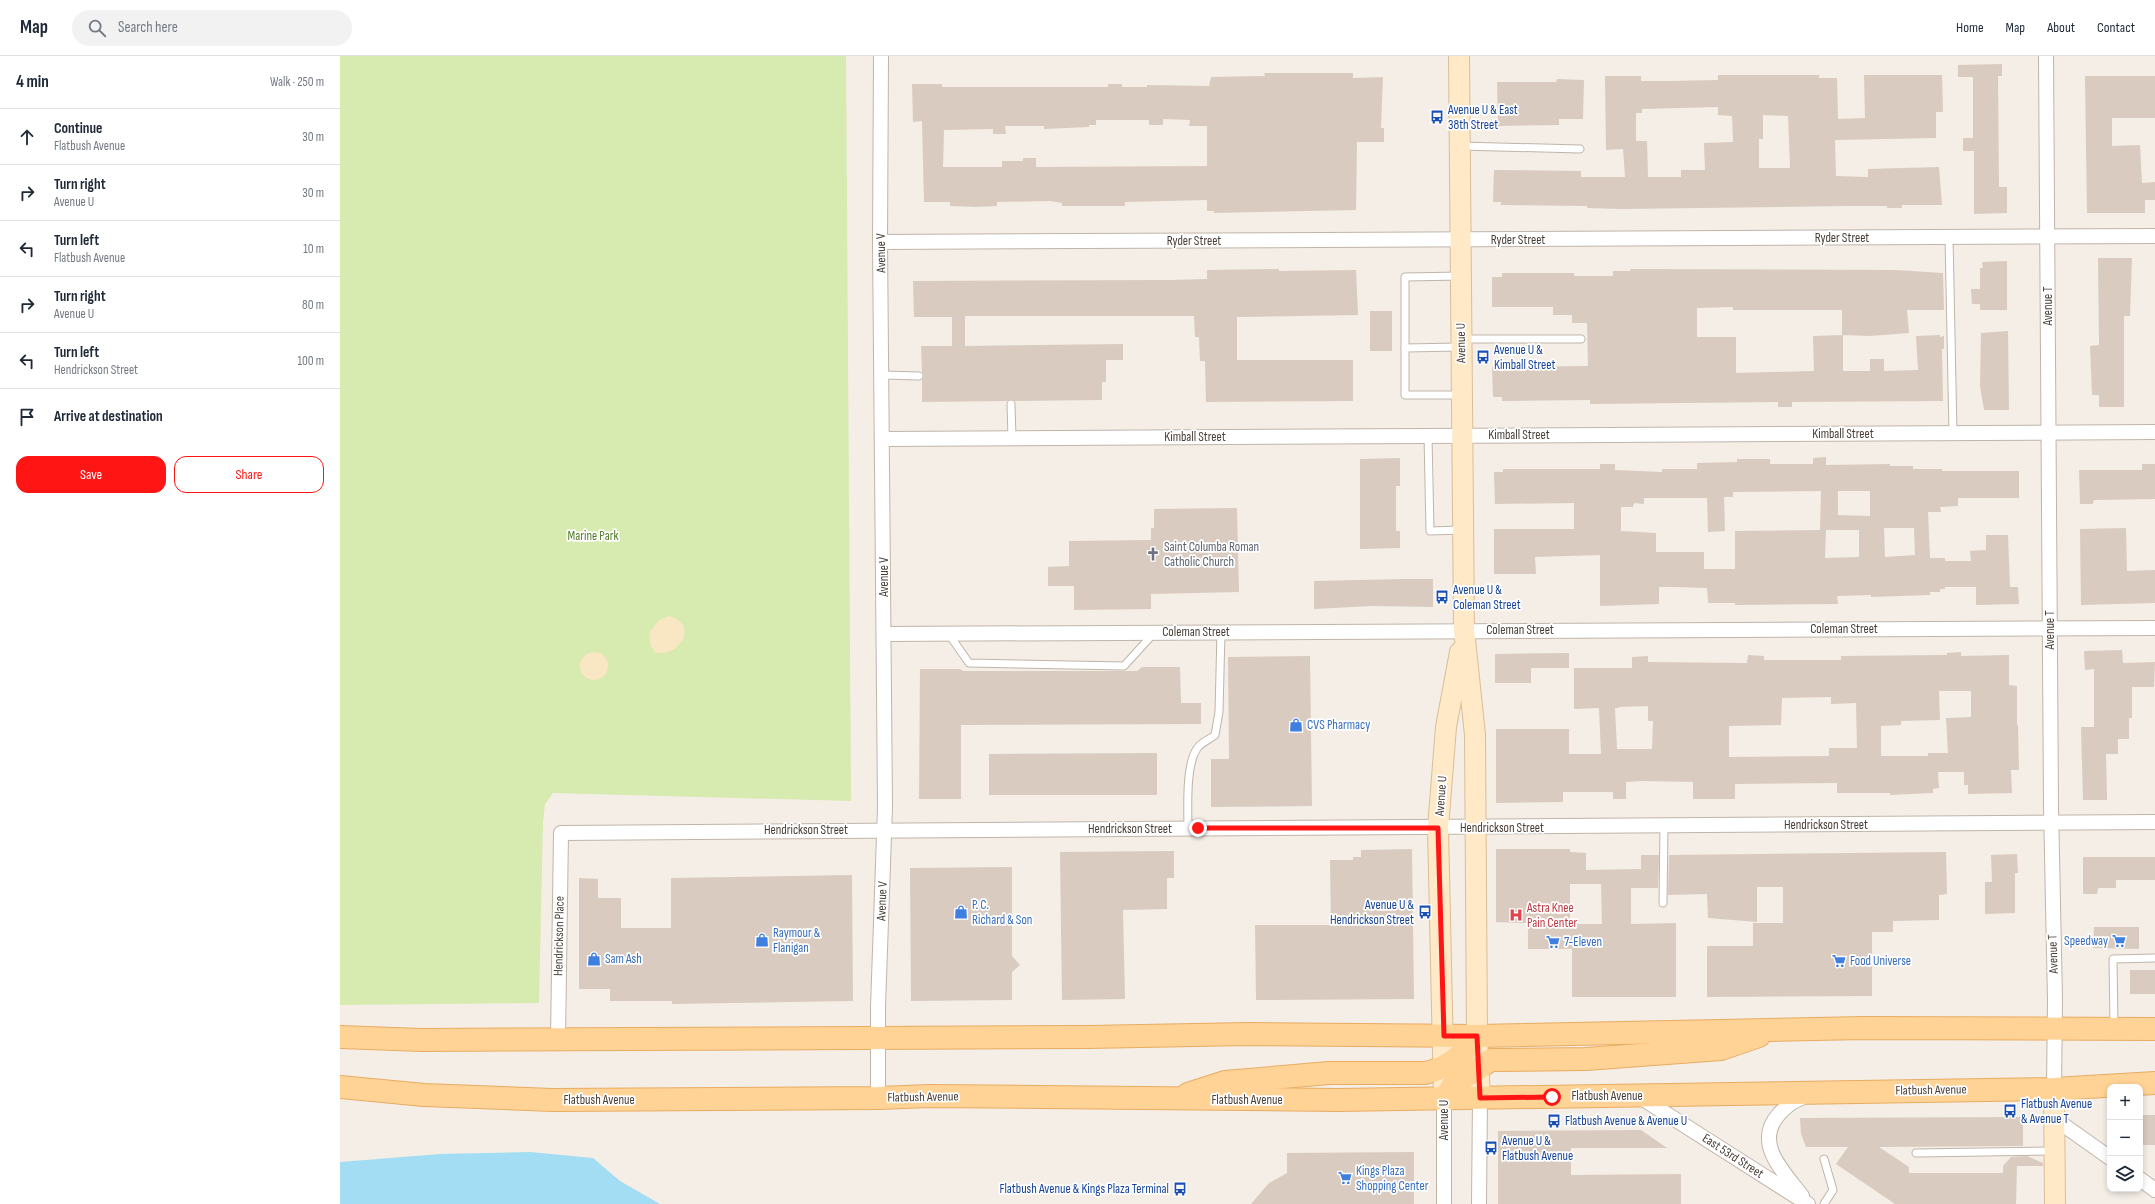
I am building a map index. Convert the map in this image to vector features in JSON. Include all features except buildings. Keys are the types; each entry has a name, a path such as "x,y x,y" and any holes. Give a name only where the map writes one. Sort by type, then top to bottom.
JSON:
{"main road":[{"name":"Avenue U","path":"1459,56 1464,630 1475,735 1477,828 1477,1036 1480,1098"},
{"name":"Avenue U","path":"1444,1099 1444,1036 1438,828 1446,728 1464,630"},
{"path":"340,1037 422,1040 1083,1037 1241,1034 1477,1036 1871,1028 2056,1030 2155,1029"},
{"path":"1444,1099 1454,1084 1478,1067 1491,1060 1586,1059 1721,1049 1778,1030"},
{"path":"1172,1099 1225,1082 1329,1073 1425,1073 1444,1067 1462,1054 1477,1036"},
{"name":"Flatbush Avenue","path":"340,1087 424,1095 552,1100 878,1098 930,1096 1172,1099 1444,1099 2054,1089 2155,1083"},
{"name":"Avenue T","path":"2054,1089 2056,1119 2055,1204"}],"street":[{"name":"Avenue V","path":"878,1098 878,1038 885,830 883,375 880,242 881,56"},
{"name":"Avenue T","path":"2046,56 2051,823 2056,1030 2054,1089"},
{"name":"Ryder Street","path":"880,242 2155,236"},
{"name":"Kimball Street","path":"883,439 2155,432"},
{"name":"Coleman Street","path":"884,634 1464,630 2155,628"},
{"name":"Hendrickson Street","path":"560,833 885,830 1477,828 2155,822"},
{"name":"Hendrickson Place","path":"558,1039 560,833"},
{"name":"East 53rd Street","path":"1807,1204 1777,1163 1768,1143 1770,1125 1791,1101 1825,1092"},
{"name":"East 53rd Street","path":"1640,1096 1807,1204"},
{"name":"Avenue U","path":"1479,1204 1480,1098"},
{"name":"Avenue U","path":"1444,1099 1444,1204"},
{"path":"2056,1119 2107,1156"},
{"path":"2143,1181 2155,1190"}],"lane":[{"path":"1460,146 1580,149"},
{"path":"1949,237 1953,433"},
{"path":"1461,276 1405,277 1405,395 1462,395"},
{"path":"1405,348 1461,343 1581,339"},
{"path":"883,375 919,376"},
{"path":"1011,404 1012,438"},
{"path":"1428,435 1430,531 1463,530"},
{"path":"948,633 969,663 1124,666 1155,632"},
{"path":"1188,829 1188,798 1192,759 1199,746 1215,735 1219,712 1221,632"},
{"path":"1663,903 1664,826"},
{"path":"2114,1030 2113,959 2155,958"},
{"path":"1916,1153 2055,1151"},
{"path":"1824,1159 1833,1190 1824,1204"}],"green space":[{"name":"Marine Park","path":"340,56 846,56 851,801 553,793 545,804 543,822 539,1003 340,1005"}],"sand":[{"path":"668,616 677,619 683,625 685,631 683,638 680,644 673,649 665,653 656,653 651,647 649,633 658,621"},
{"path":"594,652 604,656 608,666 604,676 594,680 584,676 580,666 584,656"}],"water":[{"path":"530,1152 593,1158 620,1181 660,1204 340,1204 340,1162 440,1154"}],"place":[{"name":"Avenue U & East 38th Street","path":"1437,117"},
{"name":"Avenue U & Kimball Street","path":"1483,357"},
{"name":"Saint Columba Roman Catholic Church","path":"1153,554"},
{"name":"Avenue U & Coleman Street","path":"1442,597"},
{"name":"CVS Pharmacy","path":"1296,725"},
{"name":"P. C. Richard & Son","path":"961,912"},
{"name":"Avenue U & Hendrickson Street","path":"1425,912"},
{"name":"Astra Knee Pain Center","path":"1516,915"},
{"name":"Raymour & Flanigan","path":"762,940"},
{"name":"Speedway","path":"2119,941"},
{"name":"7-Eleven","path":"1553,942"},
{"name":"Sam Ash","path":"594,959"},
{"name":"Food Universe","path":"1839,961"},
{"name":"Flatbush Avenue & Avenue T","path":"2010,1111"},
{"name":"Flatbush Avenue & Avenue U","path":"1554,1121"},
{"name":"Avenue U & Flatbush Avenue","path":"1491,1148"},
{"name":"Kings Plaza Shopping Center","path":"1345,1178"},
{"name":"Flatbush Avenue & Kings Plaza Terminal","path":"1180,1189"}],"route":[{"path":"1198,828 1438,828 1444,1036 1477,1036 1480,1098 1552,1097"}]}
